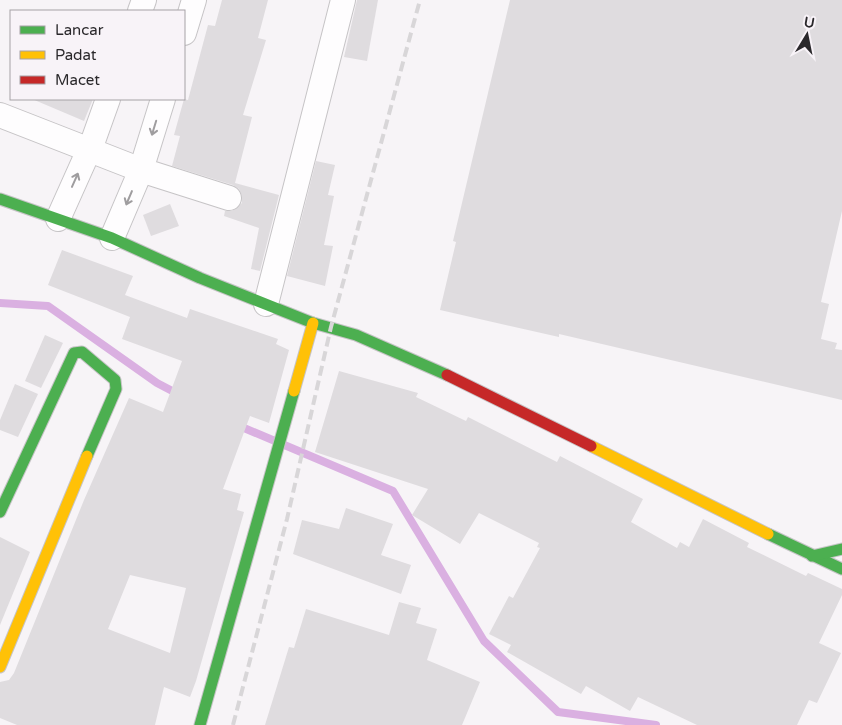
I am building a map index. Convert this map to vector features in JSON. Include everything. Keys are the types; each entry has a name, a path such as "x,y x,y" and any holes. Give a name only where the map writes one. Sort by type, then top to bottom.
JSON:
{"main road":[{"path":"0,199 112,238 200,278 313,322 371,342 474,388 812,556 842,569"},
{"path":"200,725 313,322"},
{"path":"0,512 74,353 82,352 115,380 116,389 70,494 0,667"},
{"path":"812,556 842,549"}],"street":[{"path":"185,30 194,0"},
{"path":"266,304 343,0"},
{"path":"58,219 108,100"},
{"path":"112,238 140,170 163,100"},
{"path":"0,115 140,170 229,198"}],"building":[{"path":"222,0 268,0 258,38 266,40 243,115 252,117 235,183 279,195 260,271 251,269 259,228 224,216 225,211 232,211 242,203 239,189 233,185 172,166 180,136 174,135 184,100 188,100 208,25 215,26"},
{"path":"357,0 378,0 367,61 344,57"},
{"path":"510,0 842,0 842,211 821,302 829,304 821,339 837,343 835,349 842,350 842,400 559,334 559,337 440,310 456,242 453,241"},
{"path":"34,100 93,100 84,121"},
{"path":"316,161 335,165 328,195 334,196 324,245 333,246 325,286 287,276"},
{"path":"170,204 179,226 151,236 143,215"},
{"path":"62,250 133,276 125,295 187,318 190,309 278,339 276,344 289,350 269,423 250,416 223,489 241,494 237,510 244,512 196,681 190,697 164,687 155,725 17,725 0,718 0,682 9,680 14,673 84,500 129,398 163,412 182,361 122,339 130,317 48,285","holes":["130,575 186,588 170,653 108,629"]},
{"path":"45,335 63,343 41,388 25,381"},
{"path":"339,371 418,393 416,397 466,421 468,417 557,462 560,456 643,499 631,522 677,548 680,542 689,547 703,519 749,543 747,547 806,576 808,573 842,589 842,595 819,643 841,653 817,703 809,700 797,725 697,725 638,697 630,711 586,686 581,694 507,652 511,645 489,634 509,596 513,598 540,548 537,547 539,543 479,513 460,544 412,515 428,489 315,452"},
{"path":"15,384 38,394 18,437 0,430 0,420"},
{"path":"346,508 393,524 381,555 411,565 401,594 293,554 302,520 339,529"},
{"path":"0,537 30,552 0,625"},
{"path":"399,602 421,608 416,623 437,629 427,660 480,682 462,725 265,725 289,647 294,648 306,609 389,635"}],"waterway":[{"path":"0,303 48,306 157,383 178,394"},
{"path":"237,425 393,491 484,641 558,712 656,725"}],"railway":[{"path":"233,725 287,519 331,327 420,0"}],"traffic: fast":[{"path":"0,199 112,238 200,278 313,323 356,335 447,375"},
{"path":"0,512 74,353 82,352 115,380 116,389 87,456"},
{"path":"200,725 294,391"},
{"path":"768,534 842,569"},
{"path":"812,556 842,549"}],"traffic: slow":[{"path":"294,391 313,323"},
{"path":"591,446 768,534"},
{"path":"0,667 87,456"}],"traffic: jam":[{"path":"447,375 591,446"}]}
